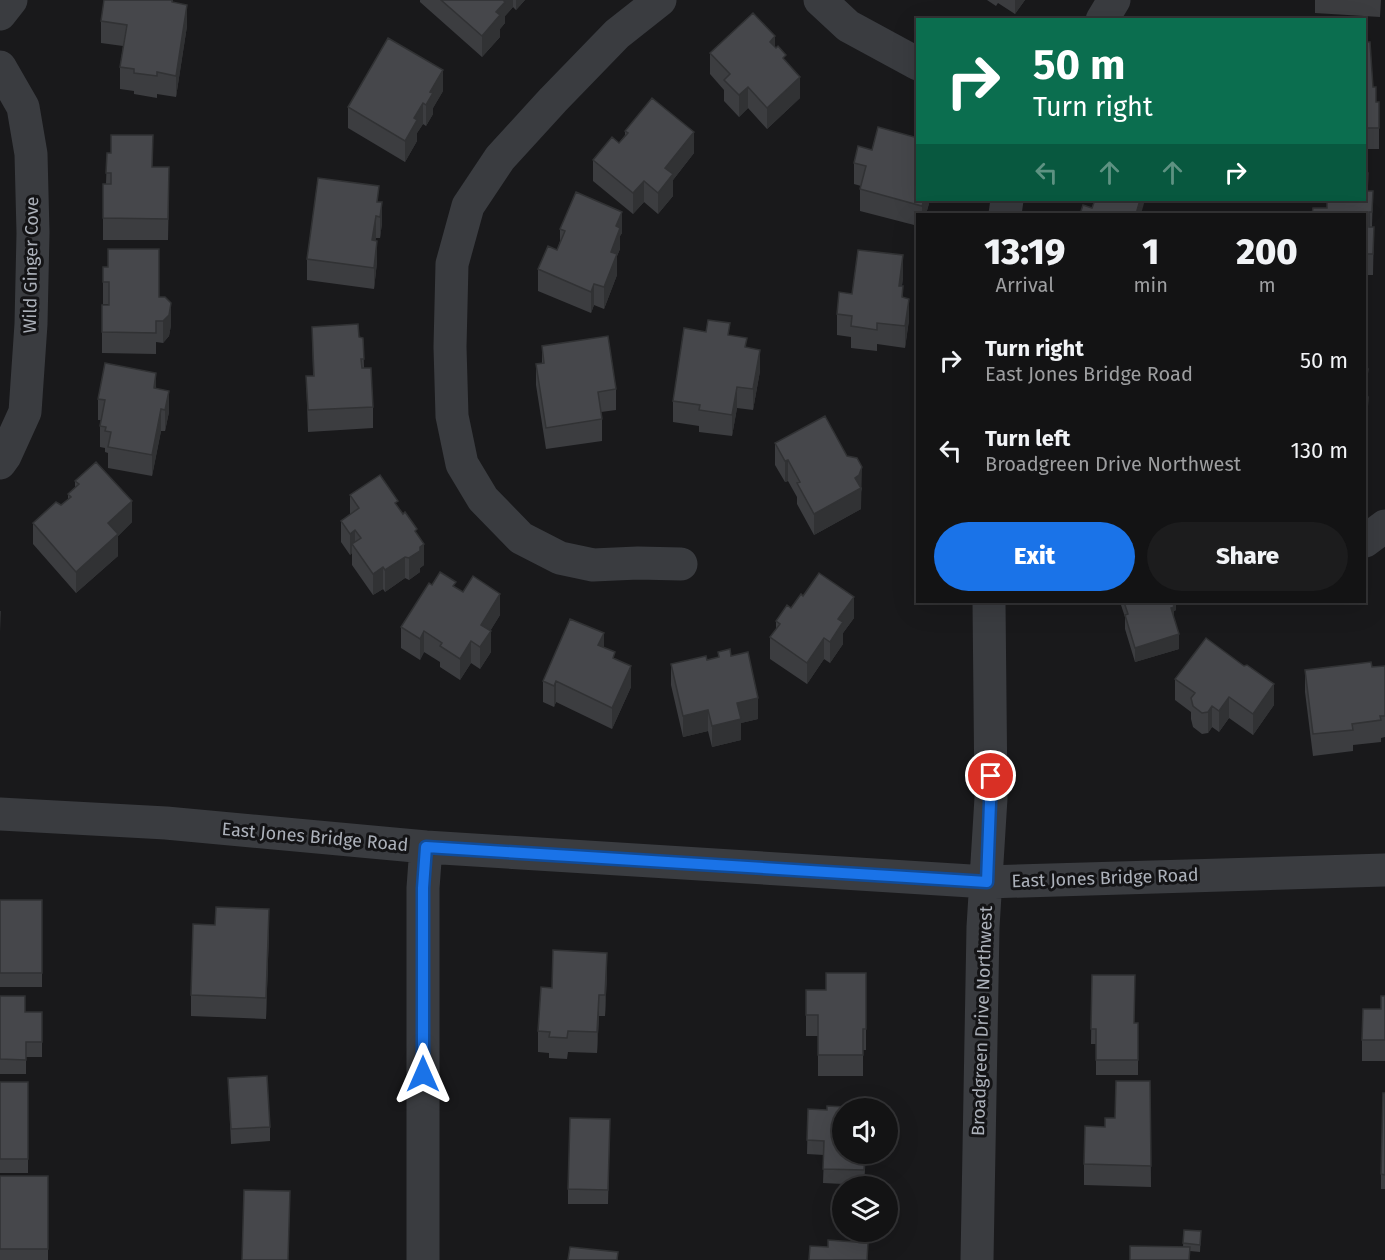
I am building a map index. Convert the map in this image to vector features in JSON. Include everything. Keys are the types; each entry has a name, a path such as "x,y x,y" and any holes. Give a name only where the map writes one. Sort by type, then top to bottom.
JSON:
{"street":[{"path":"0,14 11,0"},
{"path":"660,0 617,34 553,100 500,158 468,206 452,264 450,347 452,416 462,464 483,499 522,538 560,558 593,565 681,564"},
{"path":"820,0 848,26 916,63"},
{"path":"1103,18 1114,0"},
{"name":"Wild Ginger Cove","path":"0,67 22,107 31,154 33,233 31,324 25,411 6,456 0,463"},
{"path":"1366,540 1385,526"},
{"name":"Broadgreen Drive Northwest","path":"977,1260 983,927 991,798 989,603"},
{"name":"East Jones Bridge Road","path":"0,814 165,823 426,847 987,882 1385,870"},
{"path":"423,1260 423,888 426,847"}],"building":[{"path":"104,0 172,0 172,2 187,5 176,76 157,72 157,76 134,73 134,69 120,67 127,25 101,21"},
{"path":"441,0 503,0 505,2 496,12 500,15 482,36"},
{"path":"753,13 775,36 770,42 776,48 778,46 786,55 783,58 800,77 767,108 748,87 739,95 724,80 730,74 710,53"},
{"path":"388,38 443,70 430,92 433,93 426,105 423,103 414,118 417,120 405,141 348,107"},
{"path":"1366,42 1370,42 1373,87 1376,87 1376,102 1379,102 1379,128 1366,128"},
{"path":"652,98 694,132 665,168 673,174 658,193 644,181 633,193 593,160 612,137 619,143 628,133 625,131"},
{"path":"878,127 916,137 916,201 924,201 922,206 860,189 866,166 854,163 858,146 872,150"},
{"path":"111,135 153,135 152,167 169,167 168,219 103,218 103,184 111,184 111,173 106,173 107,153 111,153"},
{"path":"1366,173 1368,173 1367,191 1373,191 1369,227 1374,227 1373,254 1366,254 1366,213 1312,213 1313,208 1327,208 1327,201 1366,201"},
{"path":"318,178 379,186 377,202 382,202 380,217 376,216 372,240 377,241 374,268 307,259"},
{"path":"576,192 622,212 616,226 620,228 611,252 617,254 604,287 594,284 591,292 538,269 548,246 557,250 565,231 560,229"},
{"path":"1095,201 1140,201 1136,213 1080,213 1083,205 1092,208"},
{"path":"108,249 159,249 159,297 165,297 171,303 169,315 163,321 156,321 156,333 102,332 102,305 109,305 109,282 103,282 103,267 108,267"},
{"path":"858,250 903,255 899,286 903,286 902,297 909,299 905,326 877,323 877,330 851,326 852,316 837,314 839,292 852,294"},
{"path":"708,320 730,323 728,335 747,338 745,347 760,350 753,389 737,387 732,415 699,410 700,405 673,401 684,328 706,332"},
{"path":"358,324 359,337 363,338 362,368 371,368 373,407 308,410 306,376 314,376 312,327"},
{"path":"608,336 616,389 598,392 602,419 546,428 536,364 544,363 542,346"},
{"path":"105,363 156,373 154,388 169,391 165,410 161,409 152,455 108,447 111,432 105,431 106,427 100,426 105,400 98,399"},
{"path":"825,416 847,456 857,458 862,467 855,478 861,488 814,514 797,483 800,482 788,460 785,461 775,443"},
{"path":"96,462 132,501 108,523 118,534 76,572 33,523 56,502 61,505 71,497 68,494 79,484 75,481"},
{"path":"380,475 398,501 395,503 403,514 405,512 424,544 420,547 420,551 409,558 405,557 385,570 383,567 373,574 352,544 361,538 355,530 350,534 341,521 359,508 350,495"},
{"path":"440,572 456,582 453,586 463,592 473,576 500,594 481,625 491,631 480,647 471,641 460,659 440,646 442,643 424,631 420,639 401,627 429,583 432,585"},
{"path":"819,573 854,597 838,619 843,622 830,642 824,638 807,663 770,637 780,624 776,621 787,605 791,608 801,594 803,596"},
{"path":"1124,603 1173,603 1174,607 1171,608 1179,634 1135,648 1125,615 1128,614"},
{"path":"570,619 604,633 598,645 615,652 613,658 631,666 612,708 556,681 554,686 543,681"},
{"path":"1206,638 1244,666 1247,665 1274,684 1253,714 1229,697 1219,711 1212,706 1208,712 1202,713 1193,706 1191,698 1195,693 1175,679"},
{"path":"730,649 731,656 748,652 758,698 737,703 741,719 712,726 708,710 683,716 671,664 706,656 707,660 719,657 718,652"},
{"path":"1371,662 1372,667 1385,666 1385,716 1380,716 1381,720 1352,724 1353,730 1313,734 1305,670"},
{"path":"0,900 42,900 42,973 0,973"},
{"path":"216,907 269,909 266,998 191,995 193,924 215,925"},
{"path":"553,950 607,953 605,995 599,995 597,1032 568,1031 567,1038 549,1037 550,1032 538,1031 541,987 552,988"},
{"path":"826,973 866,973 866,1029 863,1029 863,1055 818,1055 818,1015 806,1015 806,990 826,990"},
{"path":"1092,975 1135,975 1134,1023 1138,1023 1138,1060 1096,1060 1096,1029 1091,1029"},
{"path":"0,996 25,996 25,1012 42,1012 42,1042 26,1042 26,1060 0,1059"},
{"path":"1381,996 1385,996 1385,1040 1362,1040 1363,1009 1381,1009"},
{"path":"267,1076 270,1127 231,1129 228,1078"},
{"path":"1116,1081 1150,1081 1151,1166 1084,1164 1085,1126 1105,1127 1105,1118 1115,1118"},
{"path":"0,1082 28,1082 28,1159 0,1159"},
{"path":"1383,1093 1385,1093 1385,1175 1381,1174"},
{"path":"827,1106 832,1106 832,1164 864,1164 864,1170 823,1169 824,1141 807,1140 808,1109 827,1110"},
{"path":"570,1118 610,1119 608,1190 568,1189"},
{"path":"0,1176 48,1176 48,1249 0,1249"},
{"path":"244,1190 290,1191 288,1260 242,1260"},
{"path":"1184,1230 1201,1231 1200,1245 1183,1243"},
{"path":"828,1240 868,1243 867,1260 809,1260 810,1246 828,1247"},
{"path":"1130,1246 1190,1247 1189,1260 1130,1260"},
{"path":"570,1247 618,1252 617,1260 568,1260"}],"route":[{"path":"423,1074 423,888 426,847 987,882 991,776"}]}
